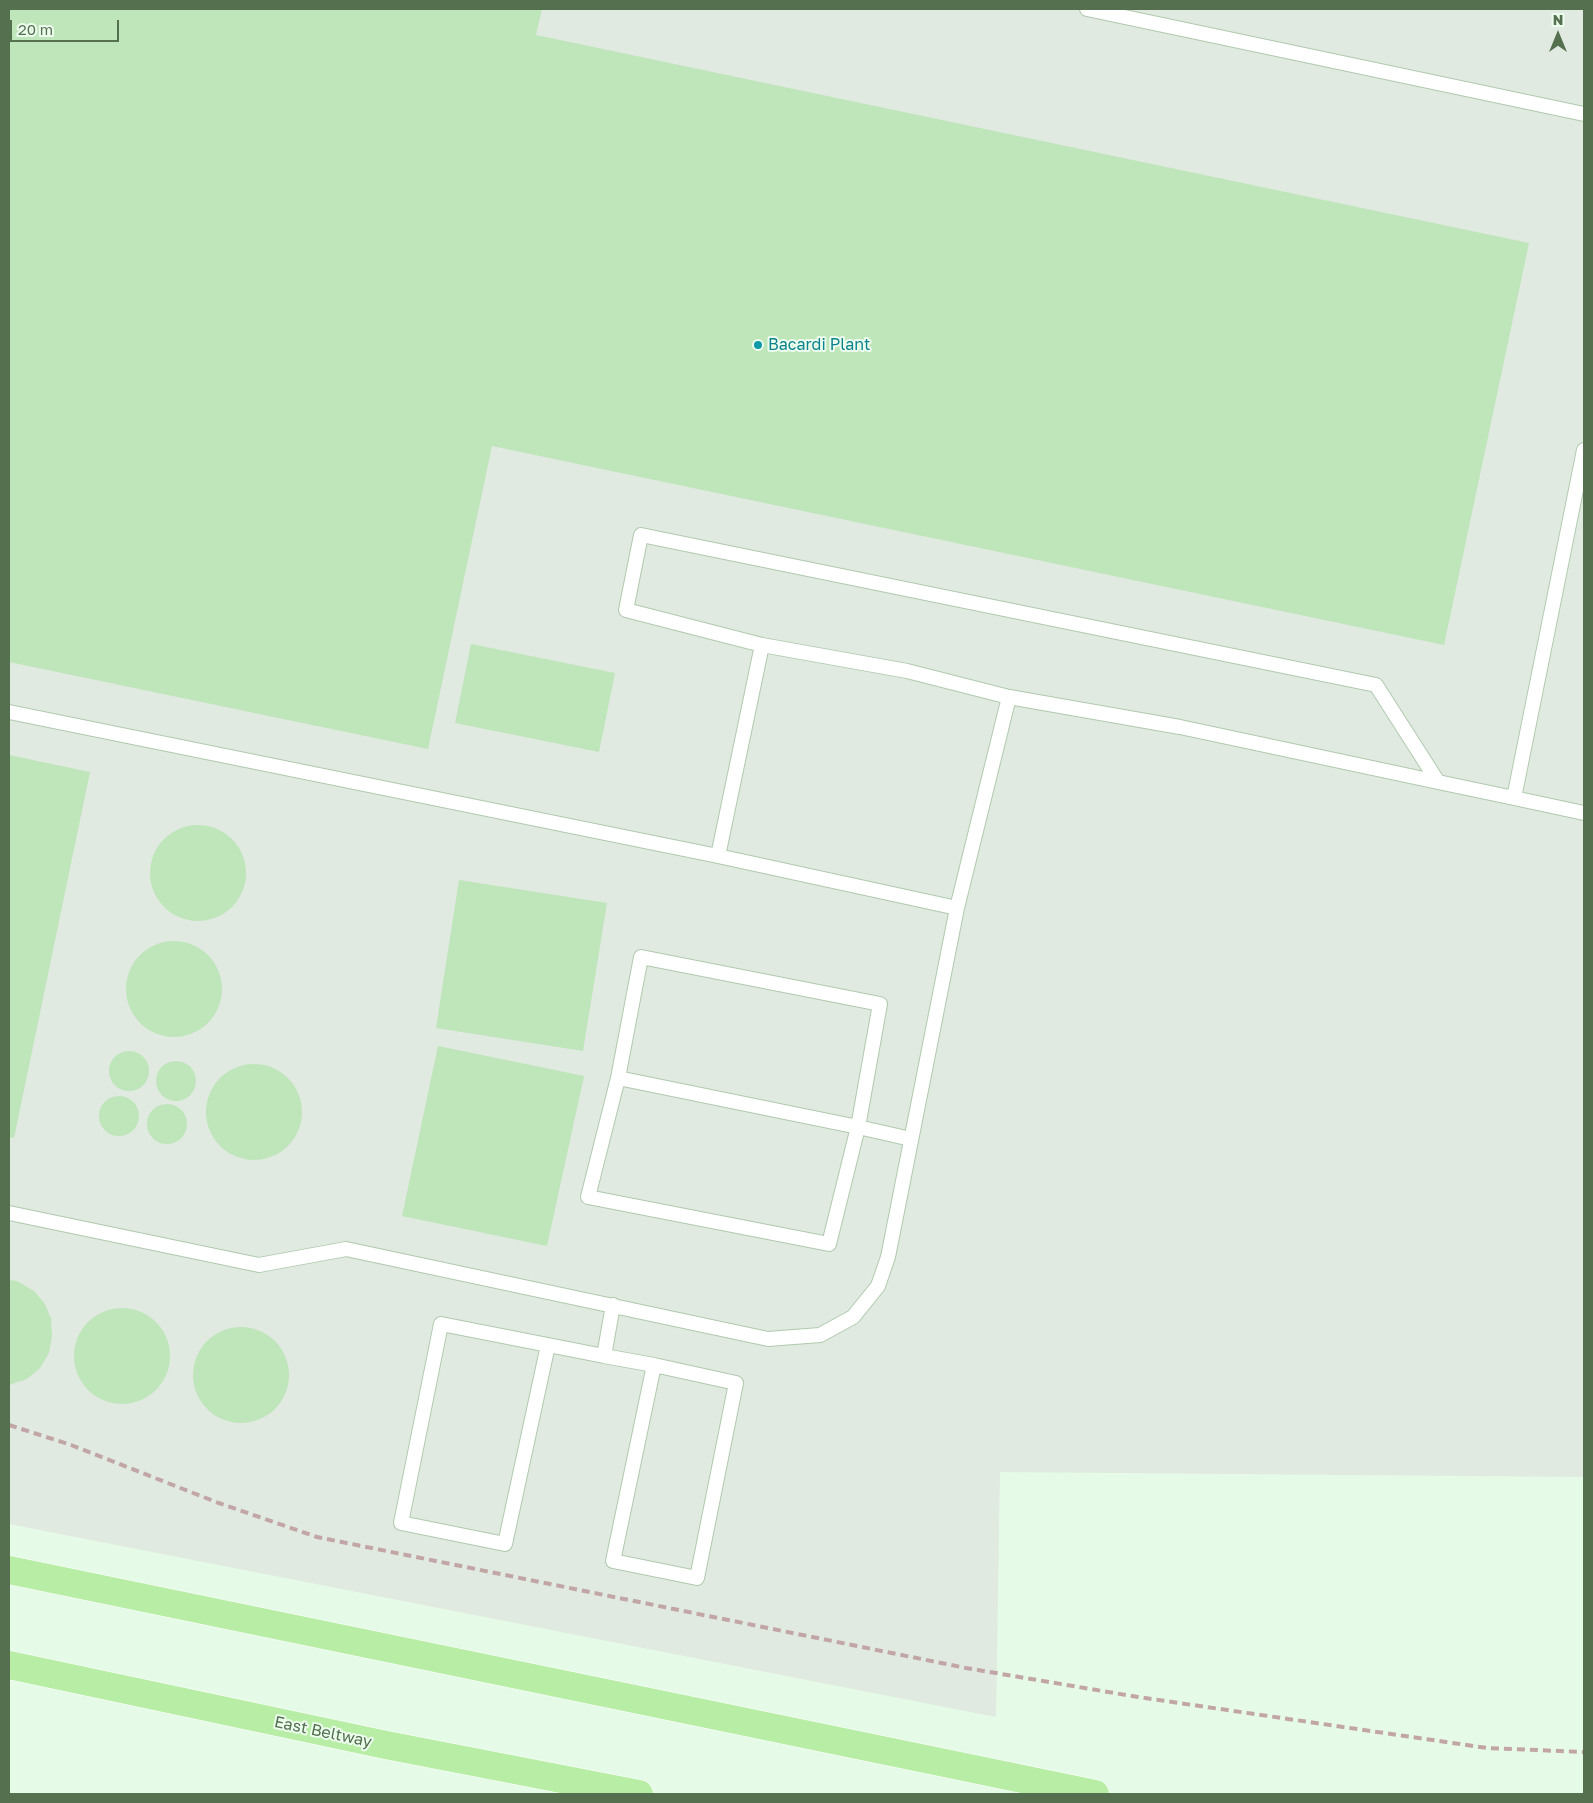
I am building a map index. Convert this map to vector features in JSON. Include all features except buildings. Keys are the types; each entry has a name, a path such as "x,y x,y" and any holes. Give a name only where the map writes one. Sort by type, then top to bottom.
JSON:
{"highway":[{"path":"9,1570 1095,1794"},
{"name":"East Beltway","path":"9,1665 386,1745 639,1794"}],"lane":[{"path":"1087,9 1584,114"},
{"path":"1514,798 1584,450"},
{"path":"1438,782 1376,685 641,535 626,610 762,645 907,671 1009,697 1180,727 1438,782 1514,798 1584,813"},
{"path":"718,856 762,645"},
{"path":"9,1212 259,1265 346,1249 768,1339 820,1334 853,1317 878,1286 888,1257 957,908 1009,697"},
{"path":"9,712 718,856 957,908"},
{"path":"641,957 880,1004 858,1127 829,1244 588,1197 618,1078 641,957"},
{"path":"618,1078 911,1139"},
{"path":"604,1356 613,1306"},
{"path":"548,1345 505,1544 401,1523 441,1324 654,1365 736,1384 697,1578 613,1561 654,1365"}],"shaded area":[{"path":"9,9 1584,9 1584,1477 1000,1472 996,1717 9,1524"}],"railway":[{"path":"9,1425 71,1445 216,1502 317,1537 966,1668 1138,1697 1487,1748 1584,1752"}],"place":[{"name":"Bacardi Plant","path":"758,345"}]}
